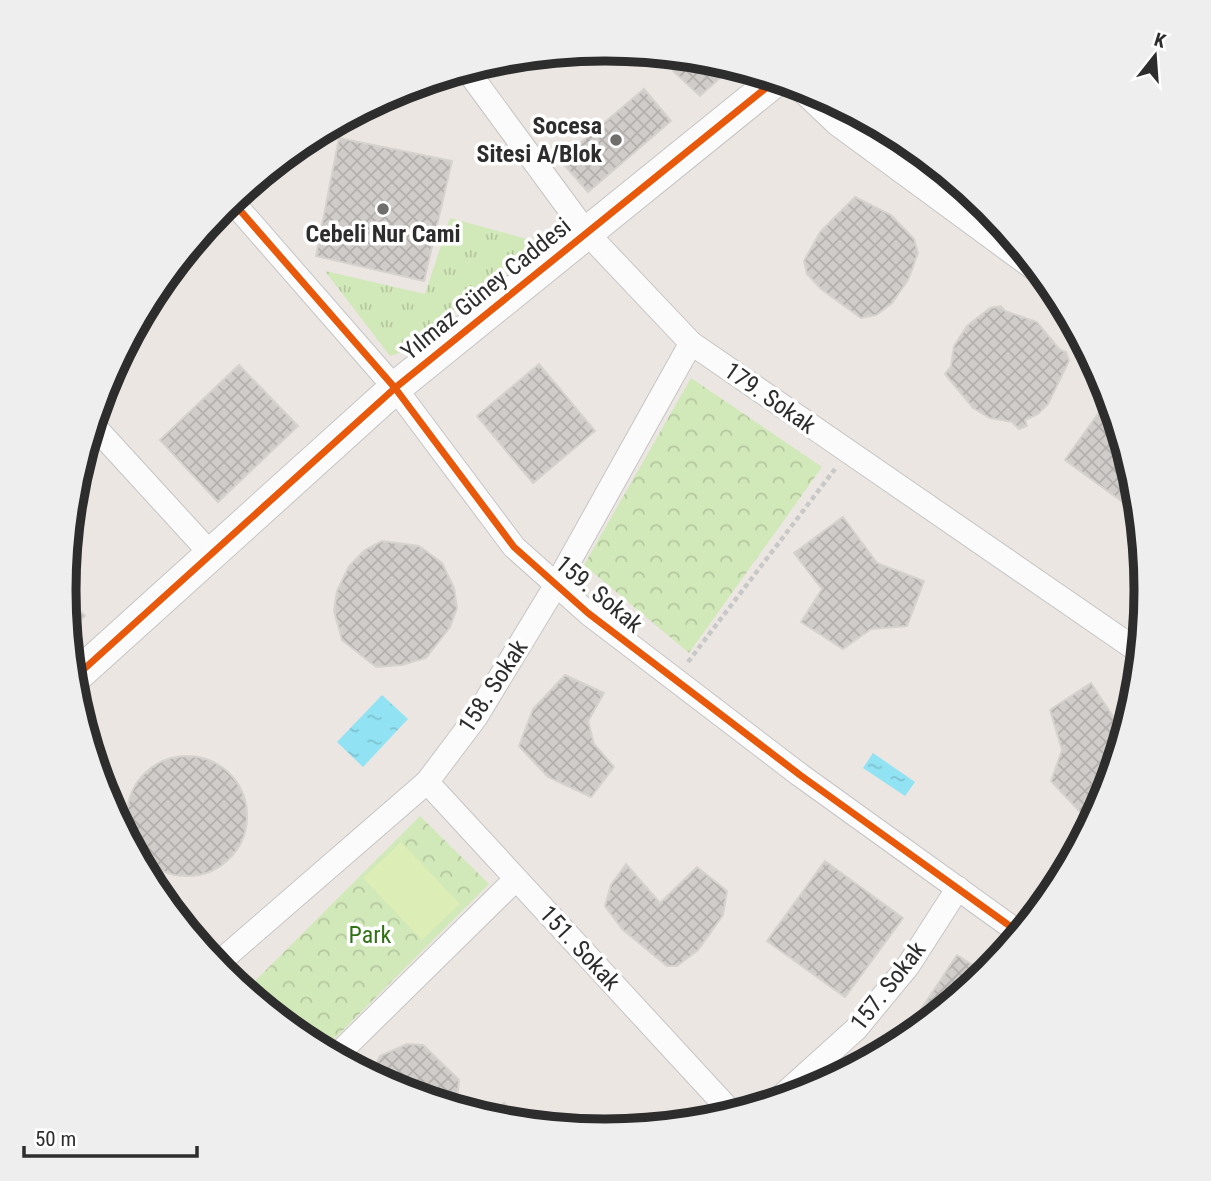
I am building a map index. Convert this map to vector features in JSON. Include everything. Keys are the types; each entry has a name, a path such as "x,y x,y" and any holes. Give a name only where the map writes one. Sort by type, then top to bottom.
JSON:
{"street":[{"name":"179. Sokak","path":"474,78 586,232 691,343 1132,647"},
{"name":"Yılmaz Güney Caddesi","path":"83,670 395,388 768,87"},
{"path":"818,106 836,124 1012,253"},
{"name":"159. Sokak","path":"239,209 395,388 514,547 556,585 675,680 1012,928"},
{"name":"158. Sokak","path":"224,958 426,782 476,716 556,585 691,343"},
{"path":"100,433 212,555"},
{"name":"151. Sokak","path":"426,782 726,1106"},
{"path":"342,1050 516,879"},
{"name":"157. Sokak","path":"794,1085 856,1029 908,966 958,888"}],"path":[{"path":"675,680 848,452"}],"green space":[{"path":"450,218 538,242 413,348 390,356 325,271 425,294"},
{"path":"691,378 822,467 689,653 584,565"},
{"name":"Park","path":"420,816 489,884 330,1043 283,1010 252,984"},
{"path":"401,842 460,904 422,940 363,878"}],"water":[{"path":"382,695 408,719 363,767 337,742"},
{"path":"873,753 915,782 905,796 863,768"}],"building":[{"path":"674,66 724,75 700,96 673,71"},
{"name":"Socesa Sitesi A/Blok","path":"644,89 671,121 588,192 560,160"},
{"name":"Cebeli Nur Cami","path":"339,138 452,161 424,281 316,256"},
{"path":"855,197 891,215 914,239 918,253 908,280 892,303 876,315 861,318 821,289 807,274 804,261 820,232"},
{"path":"1001,306 1005,311 1037,322 1060,350 1066,352 1069,361 1048,404 1038,414 1025,420 1027,426 1019,429 1012,422 990,418 973,408 945,374 951,366 954,346 967,326 990,308"},
{"path":"539,364 595,431 533,483 477,416"},
{"path":"239,365 298,426 218,502 160,440"},
{"path":"1102,408 1117,454 1128,506 1065,460"},
{"path":"843,517 877,563 924,581 907,626 871,629 843,649 801,622 822,589 794,553"},
{"path":"382,541 419,546 442,563 454,588 457,608 450,627 426,658 402,665 376,667 342,640 334,611 337,591 349,566 365,550"},
{"path":"76,607 85,616 77,623"},
{"path":"565,675 604,693 588,721 594,744 614,767 591,797 548,777 519,746 533,709"},
{"path":"1091,683 1118,724 1094,793 1087,810 1081,813 1051,781 1062,750 1050,710"},
{"path":"175,757 199,757 220,766 230,773 237,783 246,804 246,828 237,849 230,859 220,866 199,875 175,875 153,866 127,816 131,793 144,773 164,760"},
{"path":"825,861 903,918 845,997 767,941"},
{"path":"626,864 660,903 697,867 727,891 723,915 698,950 677,966 667,966 622,929 605,906 611,885"},
{"path":"957,955 977,968 928,1010 913,1021"},
{"path":"407,1044 423,1045 459,1080 457,1098 375,1067 380,1056"},
{"path":"504,1103 513,1112 502,1110 498,1109"}],"cycle path":[{"path":"83,670 395,388 768,87"},
{"path":"239,209 395,388 514,547 588,613 800,775 1012,928"}],"place":[{"name":"Socesa Sitesi A/Blok","path":"616,140"},
{"name":"Cebeli Nur Cami","path":"383,209"}]}
